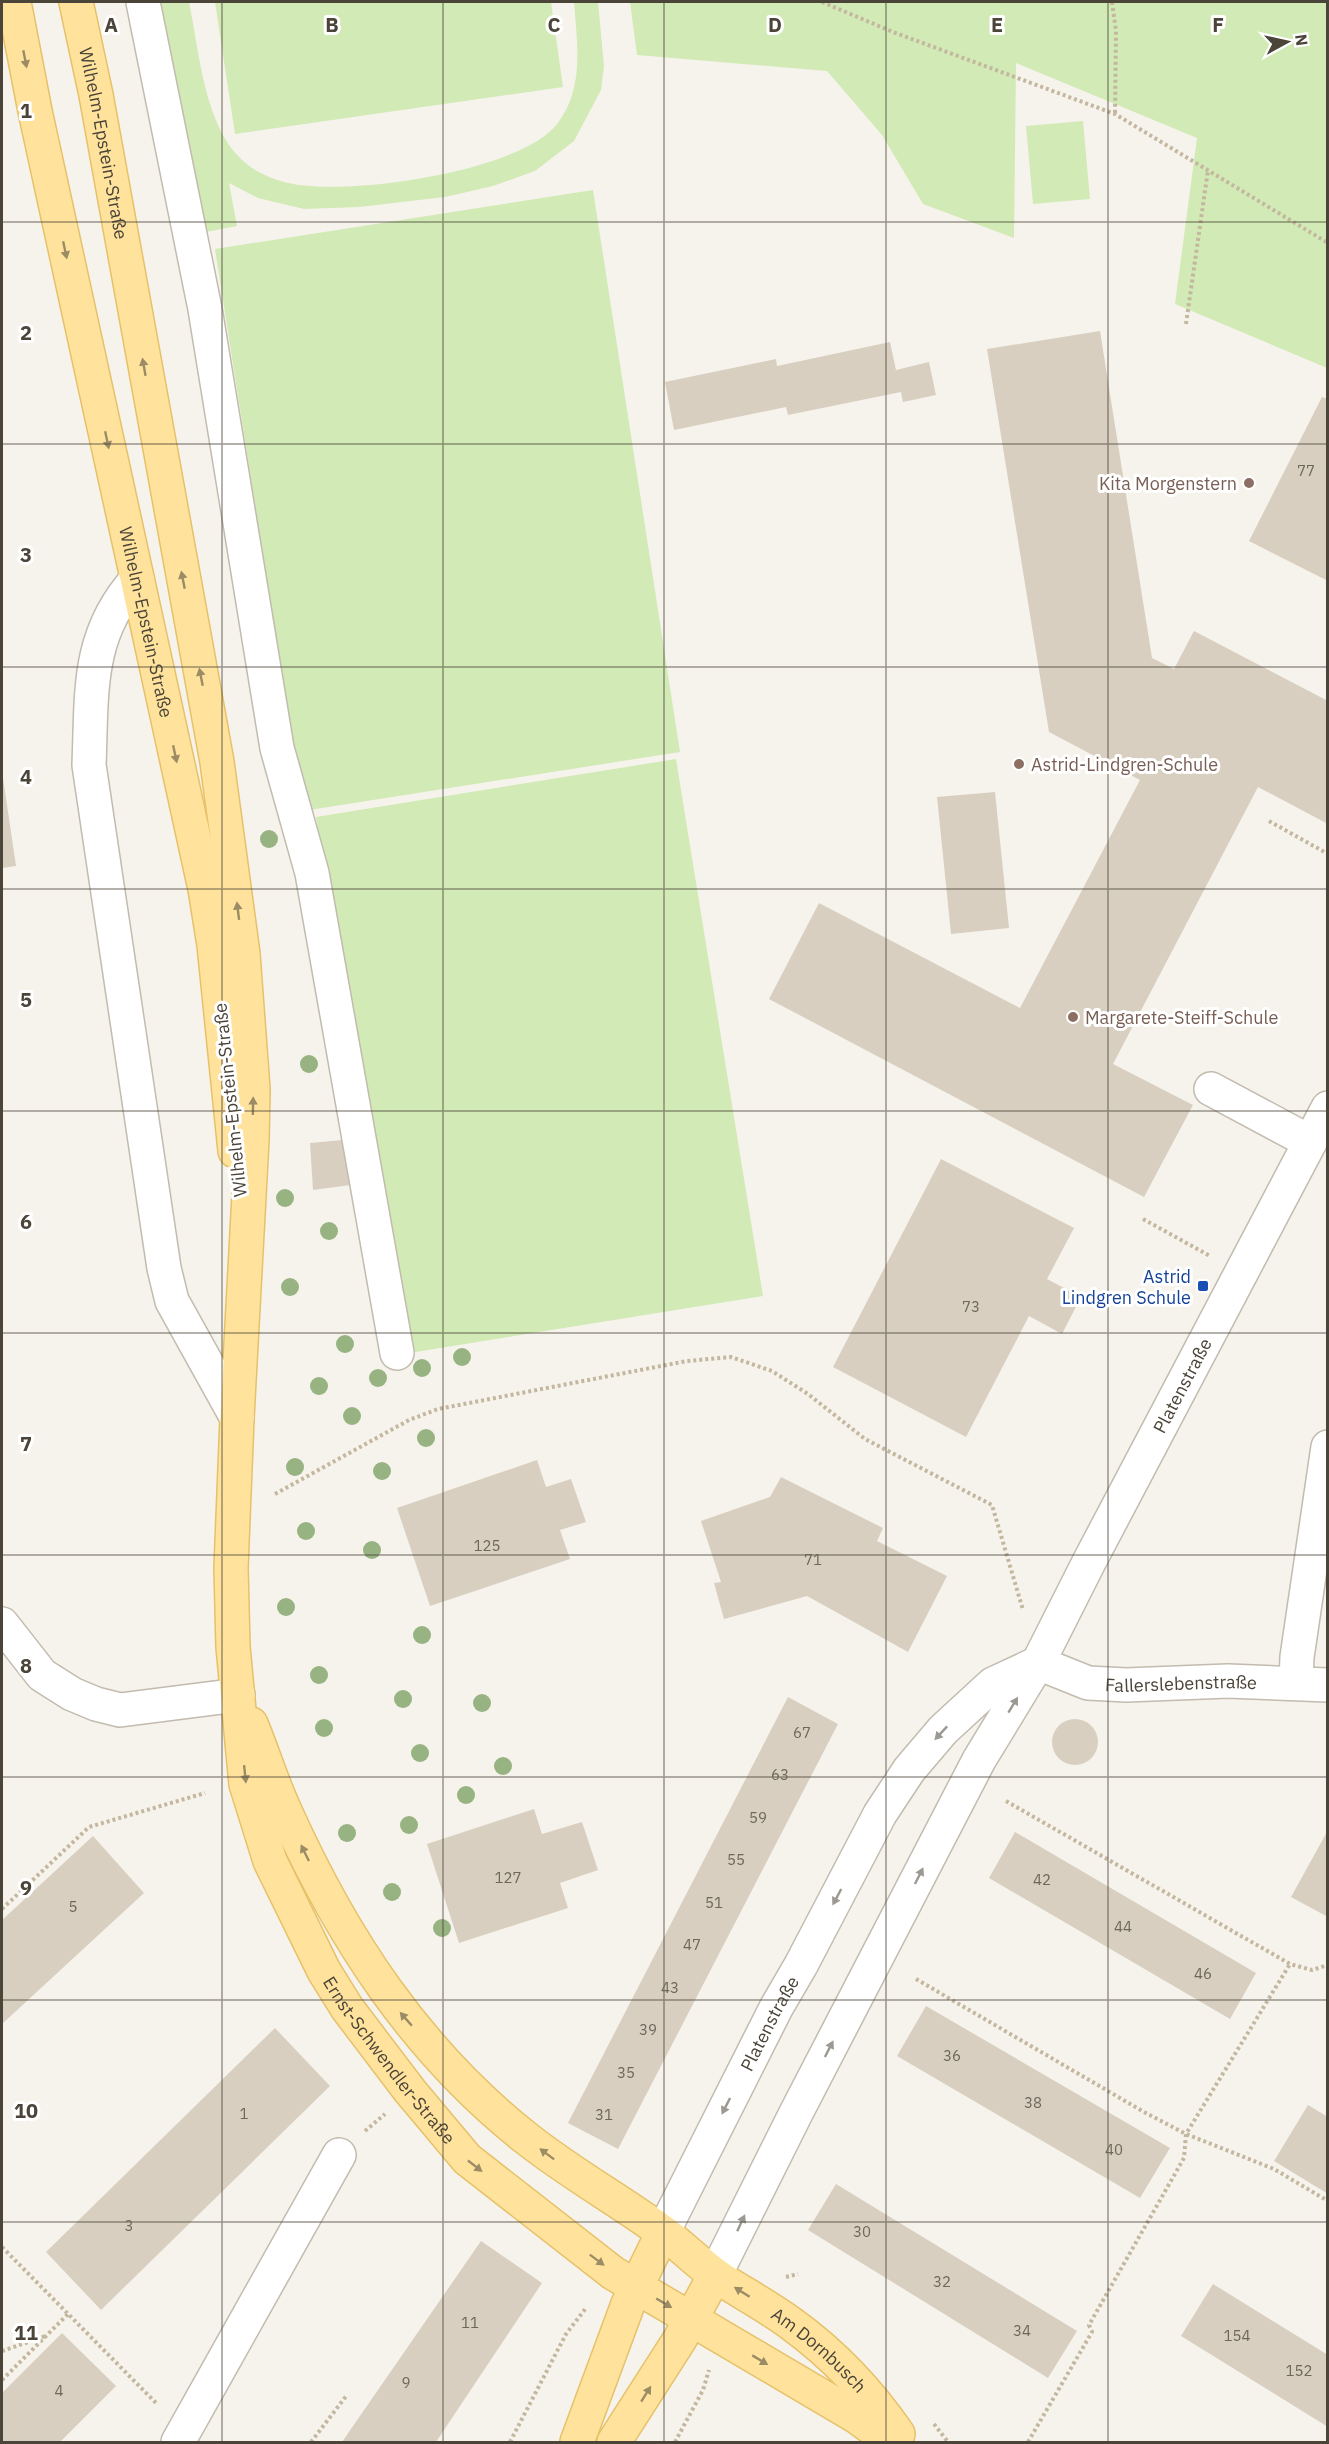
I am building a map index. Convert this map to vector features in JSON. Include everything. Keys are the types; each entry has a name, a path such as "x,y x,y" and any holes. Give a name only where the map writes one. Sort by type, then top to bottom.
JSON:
{"main road":[{"name":"Wilhelm-Epstein-Straße","path":"14,2 210,923 246,1248"},
{"name":"Wilhelm-Epstein-Straße","path":"76,2 96,95 217,762 243,954 253,1089 251,1189 237,1418 231,1568 233,1647 238,1695"},
{"name":"Ernst-Schwendler-Straße","path":"238,1695 246,1784 270,1860 324,1971 347,2007 410,2091 466,2160 559,2233 636,2287 692,2320"},
{"name":"Ernst-Schwendler-Straße","path":"238,1695 284,1809 307,1858 376,1980 405,2018 476,2094 524,2137 663,2232 715,2275"},
{"name":"Platenstraße","path":"577,2442 636,2287 663,2232"},
{"name":"Platenstraße","path":"614,2442 692,2320 715,2275"},
{"name":"Am Dornbusch","path":"715,2275 778,2314 850,2373 904,2442"},
{"name":"Am Dornbusch","path":"692,2320 857,2417 891,2442"}],"street":[{"path":"63,2 96,95"},
{"path":"142,2 205,309 277,748 312,873 397,1353"},
{"path":"137,579 111,614 98,644 92,690 89,765 164,1268 172,1301 237,1418"},
{"path":"1211,1089 1310,1142"},
{"name":"Platenstraße","path":"715,2275 795,2113 979,1760 1038,1663 1094,1551 1328,1108"},
{"path":"1312,1684 1297,1657 1328,1447"},
{"path":"2,1624 42,1675 72,1694 96,1704 120,1710 238,1695"},
{"name":"Platenstraße","path":"663,2232 776,2008 880,1814 903,1779 943,1730 993,1684 1038,1663"},
{"name":"Fallerslebenstraße","path":"1038,1663 1088,1683 1312,1684"},
{"path":"181,2437 339,2155"}],"path":[{"path":"822,2 893,32 1115,114 1328,243"},
{"path":"1112,2 1116,31 1115,114"},
{"path":"1186,324 1208,170"},
{"path":"1269,821 1328,854"},
{"path":"1143,1219 1214,1258"},
{"path":"275,1494 409,1420 438,1409 687,1361 731,1357 772,1371 808,1394 865,1439 992,1505 1038,1663"},
{"path":"2,1909 89,1827 205,1793"},
{"path":"1006,1801 1290,1964 1311,1970 1328,1965"},
{"path":"1028,2442 1092,2332 1089,2325 1184,2158 1186,2134 1290,1964"},
{"path":"916,1979 1186,2134 1274,2169 1328,2201"},
{"path":"339,2155 410,2091"},
{"path":"2,2247 68,2314 181,2437"},
{"path":"2,2380 68,2314"},
{"path":"510,2442 566,2334"},
{"path":"2,2351 47,2336"},
{"path":"675,2442 703,2390 709,2369"},
{"path":"310,2442 347,2395"}],"green space":[{"path":"160,2 189,2 205,85 219,126 229,144 250,167 284,182 310,186 345,186 428,177 470,168 507,156 537,141 557,124 572,96 577,65 574,2 598,2 604,66 601,90 574,141 535,171 493,186 445,197 359,207 304,209 258,198 229,183 237,226 206,232"},
{"path":"215,2 551,2 563,87 235,134"},
{"path":"630,2 1327,2 1327,368 1175,304 1197,138 1016,63 1014,238 923,204 882,135 827,71 637,55"},
{"path":"1083,121 1090,199 1033,204 1026,126"},
{"path":"593,190 680,752 303,811 215,249"},
{"path":"676,759 763,1296 403,1354 316,817"}],"building":[{"path":"1100,331 1152,658 1174,669 1194,631 1328,701 1328,824 1258,787 1113,1064 1193,1105 1144,1197 769,999 819,903 1020,1008 1140,780 1049,732 987,349"},
{"path":"890,342 896,370 929,362 936,395 903,402 901,392 788,415 786,407 674,430 665,382 776,359 777,366"},
{"path":"1322,397 1328,399 1328,581 1249,541"},
{"path":"2,779 16,866 2,868"},
{"path":"995,792 1009,928 951,934 937,797"},
{"path":"353,1139 358,1184 313,1190 310,1143"},
{"path":"941,1159 1074,1228 1047,1279 1081,1297 1062,1334 1029,1316 966,1437 833,1367"},
{"path":"537,1460 546,1487 571,1479 586,1522 560,1530 570,1559 430,1606 397,1508"},
{"path":"781,1477 883,1528 877,1541 947,1576 908,1652 807,1596 724,1619 714,1583 721,1582 701,1521 770,1497"},
{"path":"788,1697 838,1724 618,2149 568,2123"},
{"path":"1075,1719 1091,1726 1098,1742 1091,1758 1075,1765 1059,1758 1052,1742 1059,1726"},
{"path":"534,1809 542,1834 582,1822 598,1870 560,1883 568,1908 459,1943 427,1844"},
{"path":"1328,1830 1328,1917 1291,1897"},
{"path":"1015,1832 1256,1973 1230,2019 989,1878"},
{"path":"93,1836 144,1893 2,2024 2,1920"},
{"path":"926,2006 1170,2148 1140,2198 897,2056"},
{"path":"275,2028 330,2086 101,2310 46,2252"},
{"path":"1308,2105 1328,2117 1328,2194 1274,2161"},
{"path":"836,2184 1077,2331 1048,2378 808,2230"},
{"path":"481,2241 542,2283 436,2442 342,2442"},
{"path":"1213,2284 1328,2355 1328,2427 1181,2336"},
{"path":"62,2333 116,2386 60,2442 2,2442 2,2393"}],"place":[{"name":"Kita Morgenstern","path":"1249,483"},
{"name":"Astrid-Lindgren-Schule","path":"1019,764"},
{"name":"Margarete-Steiff-Schule","path":"1073,1017"},
{"name":"Astrid Lindgren Schule","path":"1203,1286"}]}
